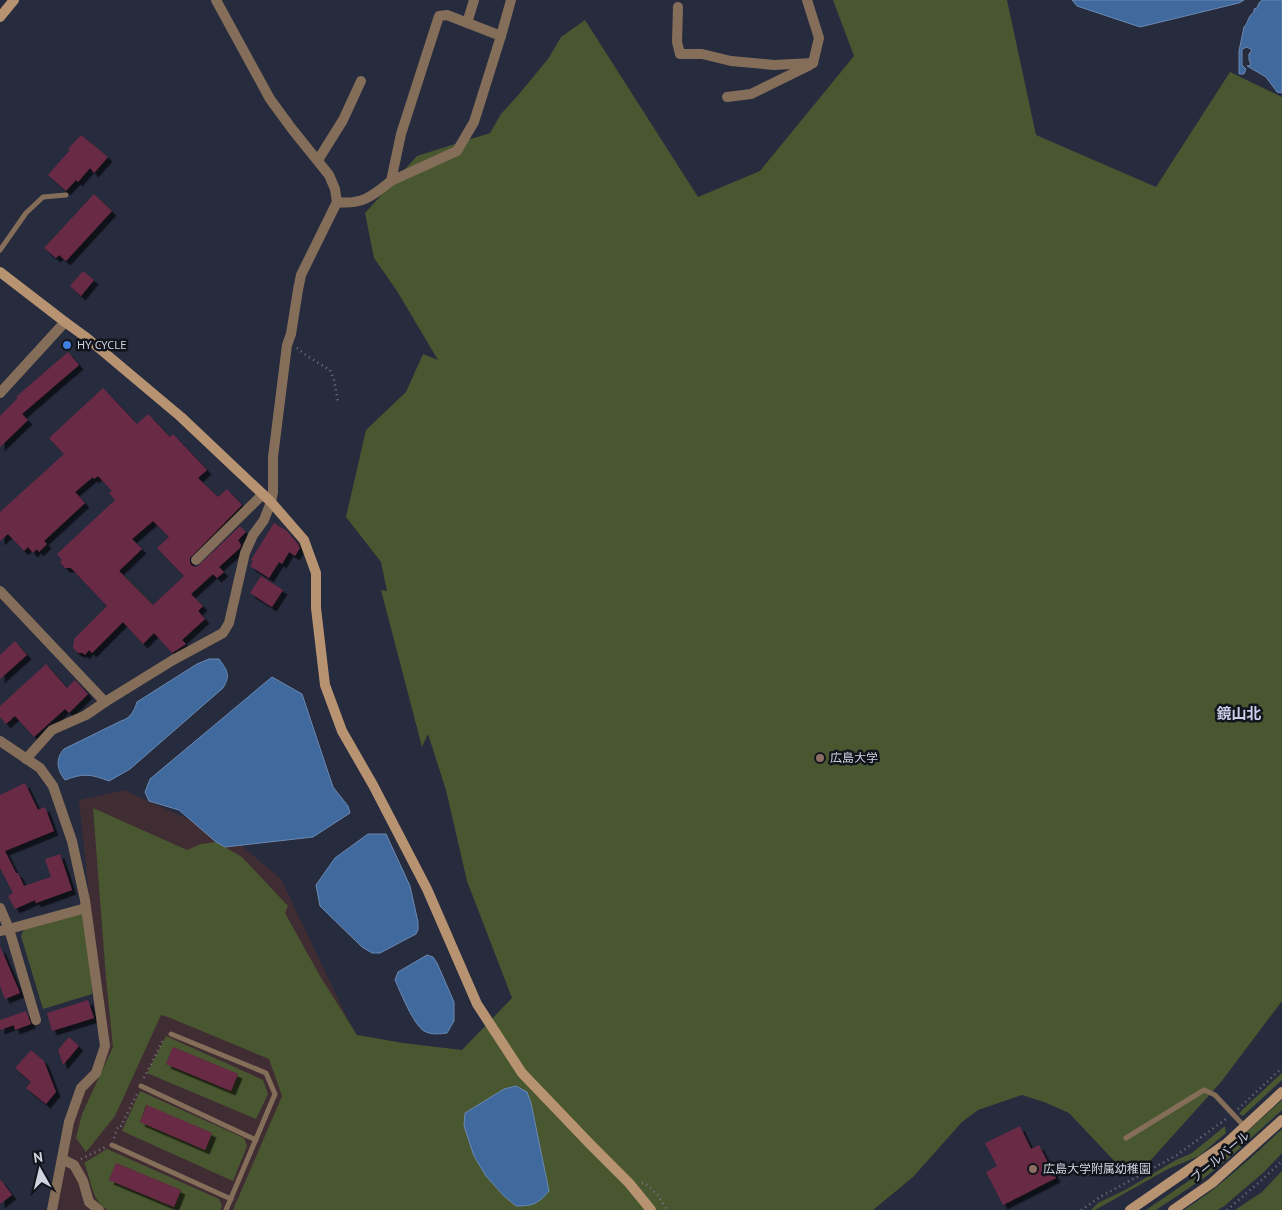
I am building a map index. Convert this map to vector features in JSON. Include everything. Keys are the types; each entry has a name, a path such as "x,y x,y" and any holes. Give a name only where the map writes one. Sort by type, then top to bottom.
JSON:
{"street":[{"path":"0,18 14,0"},
{"path":"26,759 52,730 86,715 173,660 224,633 230,623 246,553 253,535 264,520 271,502 273,457 287,345 301,275 337,202 335,189 329,175 270,99 216,0"},
{"path":"467,23 474,0"},
{"path":"337,202 350,203 371,197 391,181 457,151 474,122 511,0"},
{"path":"807,0 819,38 813,64"},
{"path":"678,7 677,42 680,54 702,54 731,61 774,65 813,64"},
{"path":"391,181 401,134 439,16 447,15 501,36"},
{"path":"727,97 750,94 813,64"},
{"path":"318,160 343,120 361,81"},
{"path":"0,272 87,338 181,416 271,502 304,540 316,573 316,608 325,685 342,731 373,785 427,889 477,1004 522,1073 629,1183 651,1210"},
{"path":"0,393 65,322"},
{"path":"196,560 263,494"},
{"path":"0,592 105,702"},
{"path":"0,741 40,768 53,786 72,841 86,908 105,1046 96,1073 81,1088 68,1122 66,1161 52,1210"},
{"path":"0,908 4,930 36,1020"},
{"path":"4,930 86,908"},
{"path":"1130,1210 1227,1143 1282,1092"},
{"name":"ブールバール","path":"1173,1210 1212,1183 1282,1120"},
{"path":"66,1161 74,1165 83,1181 89,1202 99,1210"}],"lane":[{"path":"0,250 26,213 43,197 66,195"},
{"path":"171,1034 266,1073 275,1094 226,1210"},
{"path":"141,1086 256,1140"},
{"path":"1126,1138 1204,1090 1215,1095 1244,1126"},
{"path":"112,1145 231,1199"}],"path":[{"path":"288,340 307,356 330,370 338,402"},
{"path":"1081,1210 1100,1197 1177,1155 1233,1114 1282,1068"},
{"path":"66,1161 112,1145"},
{"path":"1227,1210 1282,1161"}],"shaded area":[{"path":"124,790 236,841 281,879 372,1070 420,1210 52,1210 81,1088 105,1046 79,800"}],"green space":[{"name":"広島大学","path":"833,0 1007,0 1036,135 1156,187 1230,72 1282,97 1282,1001 1221,1082 1150,1161 1118,1165 1069,1113 1022,1095 978,1110 962,1122 913,1177 873,1210 233,1210 282,1096 269,1059 161,1015 115,1116 86,1152 76,1138 82,1114 113,1047 93,808 187,850 201,844 216,842 242,857 288,906 285,913 320,976 357,1035 462,1050 512,998 467,881 446,790 428,734 422,747 381,590 387,591 381,562 346,517 366,430 406,392 423,354 438,360 397,291 374,258 365,213 417,156 490,133 501,114 548,59 561,37 585,20 698,197 760,171 854,56"},
{"path":"85,913 92,994 43,1009 21,936 25,927"},
{"path":"166,1036 263,1080 268,1094 256,1119 147,1073","holes":["173,1047 238,1074 231,1091 166,1064"]},
{"path":"1282,1073 1282,1080 1243,1116 1239,1114 1242,1110"},
{"path":"140,1091 244,1138 247,1146 233,1181 122,1131","holes":["146,1105 212,1133 204,1149 140,1122"]},
{"path":"1282,1100 1282,1110 1228,1159 1204,1178 1156,1210 1146,1210 1206,1169"},
{"path":"1225,1126 1226,1133 1199,1156 1168,1169 1095,1210 1091,1210 1098,1203 1192,1153"},
{"path":"1282,1129 1282,1153 1264,1172 1223,1207 1217,1210 1184,1210 1223,1182"},
{"path":"107,1149 219,1199 222,1206 220,1210 107,1210 101,1205 94,1194 84,1163","holes":["116,1163 181,1190 174,1207 109,1180"]},
{"path":"1282,1171 1282,1210 1235,1210 1262,1192"}],"water":[{"path":"1072,0 1244,0 1239,3 1140,27 1077,6"},
{"path":"1262,0 1282,0 1282,93 1277,92 1266,77 1247,66 1251,65 1249,54 1252,50 1247,47 1242,49 1242,65 1246,69 1244,74 1239,74 1239,51 1244,27 1254,9 1257,8"},
{"path":"209,659 219,659 226,670 227,680 223,688 130,769 109,781 87,775 65,780 58,764 59,757 64,749 127,718 137,702 197,664"},
{"path":"272,677 302,694 333,787 348,806 350,813 313,837 225,847 216,842 179,810 149,801 145,792 150,779"},
{"path":"368,834 386,834 410,886 418,922 416,934 380,953 372,953 362,947 320,906 316,885 335,858"},
{"path":"427,955 433,957 437,963 454,1002 454,1021 447,1033 430,1033 420,1027 408,1008 395,980 398,972"},
{"path":"516,1086 527,1092 531,1103 549,1191 542,1199 535,1203 522,1206 516,1206 504,1196 486,1176 474,1156 464,1126 465,1113 504,1089"}],"building":[{"path":"81,135 108,157 94,173 90,168 78,182 76,180 66,191 48,175"},
{"path":"94,194 112,211 66,261 59,255 56,258 44,248"},
{"path":"83,271 94,280 81,296 70,286"},
{"path":"68,352 79,365 22,414 28,420 0,447 0,416 18,398 16,397"},
{"path":"103,388 137,424 148,414 170,437 173,434 207,470 198,478 218,497 227,489 242,505 190,558 191,565 198,566 240,526 246,532 238,540 241,545 240,548 219,567 224,572 217,578 213,574 191,594 203,606 198,611 205,619 182,640 186,644 172,653 154,633 143,644 123,622 92,653 89,650 85,655 73,648 74,639 107,606 71,568 65,568 57,554 115,500 109,493 112,491 98,476 94,479 93,477 75,492 85,503 44,541 47,544 39,552 37,549 33,553 28,547 24,551 8,534 0,541 0,512 64,454 49,438","holes":["153,521 169,537 157,548 184,576 153,605 119,571 142,549 132,539"]},
{"path":"274,523 287,531 300,548 295,556 289,552 282,564 279,562 269,578 250,566 253,561 251,560"},
{"path":"261,576 283,590 272,607 250,593"},
{"path":"15,641 27,655 0,679 0,655"},
{"path":"46,664 67,688 75,680 88,694 69,713 65,709 34,737 15,716 6,724 0,717 0,706"},
{"path":"25,783 38,810 45,807 54,831 5,851 24,886 51,877 45,859 60,854 72,890 36,903 35,900 15,909 8,896 13,893 0,868 0,795"},
{"path":"0,946 20,993 5,999 0,986"},
{"path":"88,1000 94,1018 52,1031 47,1013"},
{"path":"26,1011 31,1024 15,1030 14,1025 0,1030 0,1020"},
{"path":"69,1037 79,1046 63,1065 58,1050"},
{"path":"173,1047 238,1074 231,1091 166,1064"},
{"path":"31,1050 44,1061 56,1092 46,1104 26,1088 31,1082 15,1068"},
{"path":"147,1105 212,1133 205,1150 140,1122"},
{"path":"1020,1126 1031,1149 1039,1145 1056,1178 1003,1205 986,1172 997,1166 985,1143"},
{"path":"116,1163 181,1190 174,1207 109,1180"},
{"path":"0,1179 12,1195 0,1204"}],"place":[{"name":"HY CYCLE","path":"67,345"},
{"name":"広島大学","path":"820,758"},
{"name":"広島大学附属幼稚園","path":"1033,1169"}],"district":[{"name":"鏡山北","path":"1239,714"}]}
